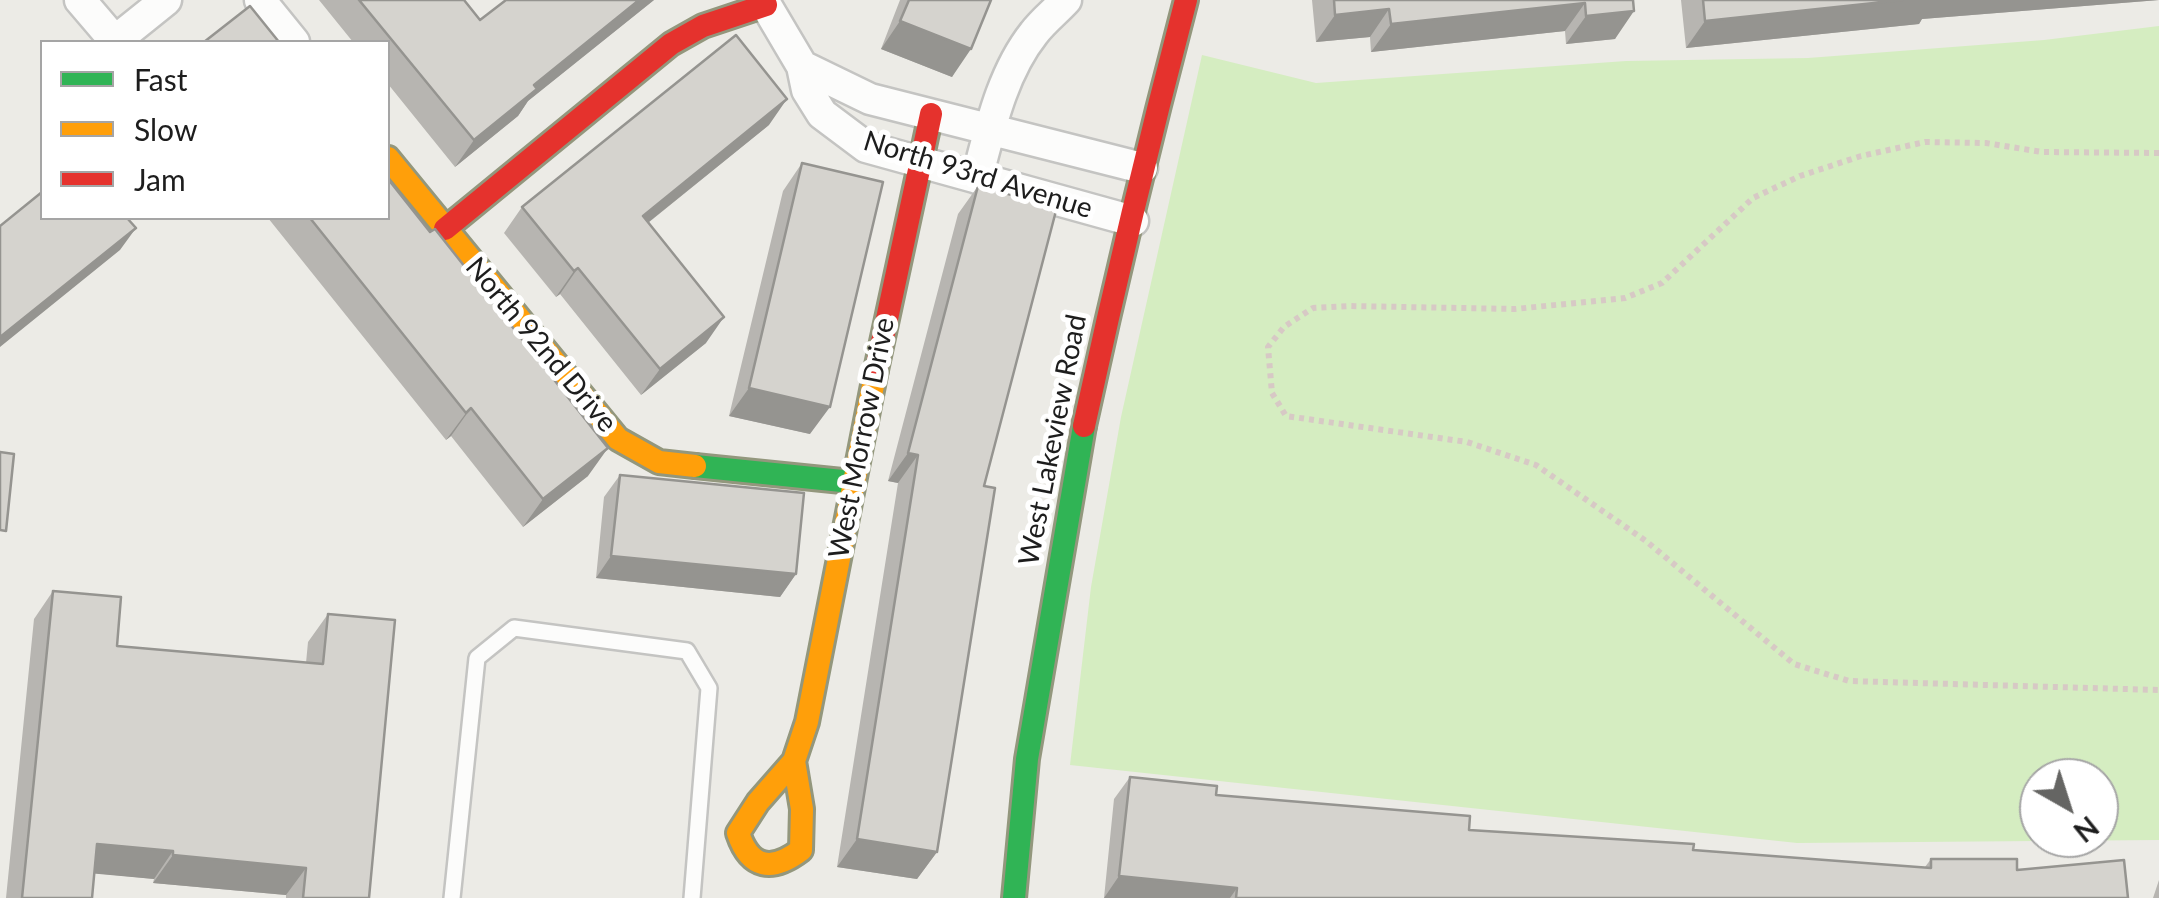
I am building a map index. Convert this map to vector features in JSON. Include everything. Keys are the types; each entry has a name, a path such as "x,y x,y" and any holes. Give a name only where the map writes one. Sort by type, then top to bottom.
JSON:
{"street":[{"path":"80,0 113,40"},
{"path":"115,40 166,0"},
{"path":"260,0 292,40"},
{"path":"977,178 1014,65 1034,34 1066,0"},
{"name":"West Lakeview Road","path":"1014,898 1028,758 1077,460 1142,168 1186,0"},
{"path":"445,229 671,44 703,26 764,2"},
{"name":"North 93rd Avenue","path":"764,2 802,66 807,90 822,114 866,147 1133,220"},
{"name":"North 93rd Avenue","path":"802,66 870,98 1142,168"},
{"name":"West Morrow Drive","path":"794,761 807,722 852,482 931,114"},
{"name":"North 92nd Drive","path":"390,160 618,439 660,462 852,482"}],"lane":[{"path":"452,898 477,658 514,628 686,651 709,688 692,898"}],"path":[{"path":"2159,153 2042,152 1986,144 1925,142 1861,156 1800,176 1754,198 1662,283 1625,298 1514,309 1313,308 1284,327 1268,347 1272,394 1286,416 1467,442 1536,466 1646,540 1794,664 1849,681 2159,690"}],"green space":[{"path":"2159,26 2159,840 2119,840 2119,758 2019,758 2019,841 1797,843 1070,765 1091,587 1121,417 1202,55 1316,83 1626,61 1808,58 2044,40"}],"building":[{"path":"359,0 464,0 480,20 506,0 639,0 534,85 537,89 474,140"},
{"path":"909,0 991,0 971,49 900,21"},
{"path":"1334,0 1633,0 1634,11 1586,16 1585,3 1391,24 1389,9 1335,15"},
{"path":"1703,0 1902,0 1705,21"},
{"path":"250,6 277,40 207,40"},
{"path":"736,35 787,99 643,216 724,317 660,369 578,268 574,271 522,207"},
{"path":"802,163 883,182 830,407 749,388"},
{"path":"390,182 430,232 435,229 608,448 543,499 471,408 466,413 312,220 390,220"},
{"path":"978,186 1057,207 984,486 995,488 937,852 857,839 918,455 908,453"},
{"path":"40,194 40,220 129,220 136,228 0,337 0,226"},
{"path":"0,452 14,454 6,531 0,530"},
{"path":"620,475 804,493 796,574 611,556"},
{"path":"53,591 121,597 117,646 323,664 328,614 395,620 369,898 303,898 306,868 97,844 92,898 22,898"},
{"path":"1130,777 1217,786 1216,795 1470,816 1469,830 1694,844 1693,850 1931,868 1931,859 2017,859 2017,870 2124,860 2128,898 1236,898 1237,888 1119,876"}],"traffic: fast":[{"path":"1014,898 1027,759 1084,426"},
{"path":"695,466 852,482"}],"traffic: slow":[{"path":"390,160 618,439 659,462 695,466"},
{"path":"794,761 802,809 801,850 781,862 763,863 749,854 738,833 758,802 794,761 807,722 876,370"}],"traffic: jam":[{"path":"1084,426 1186,0"},
{"path":"445,229 671,44 703,26 766,5"},
{"path":"876,370 931,114"}]}
